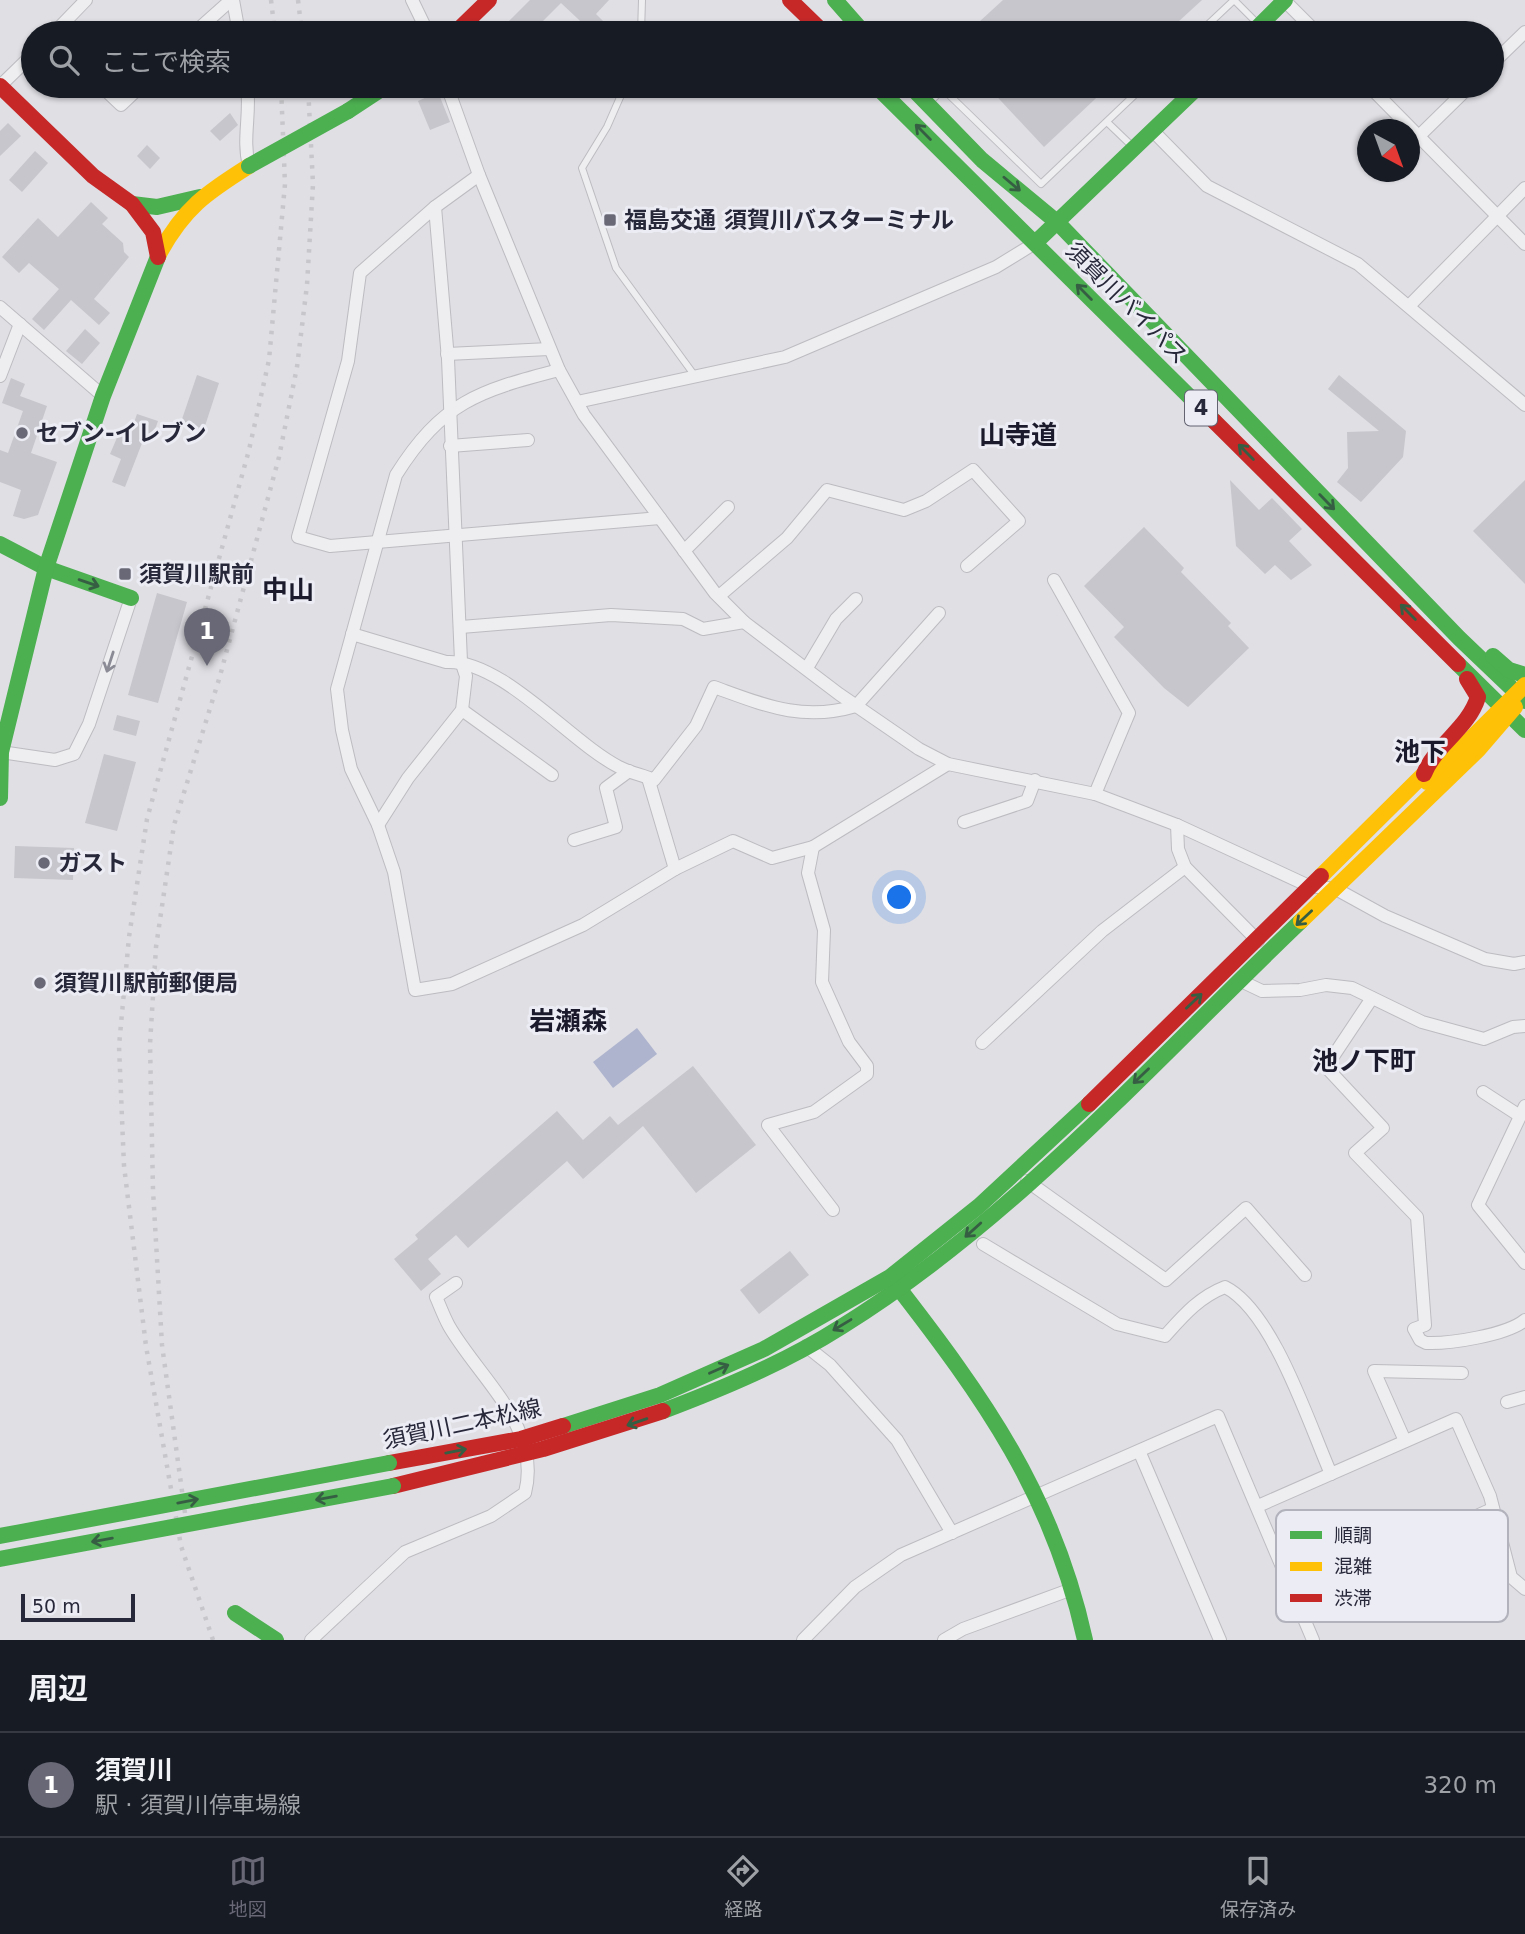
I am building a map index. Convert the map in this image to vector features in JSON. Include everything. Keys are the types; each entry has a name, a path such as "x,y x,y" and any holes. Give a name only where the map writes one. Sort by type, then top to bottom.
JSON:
{"main road":[{"path":"467,21 489,0"},
{"path":"790,0 812,21"},
{"path":"835,0 853,21"},
{"path":"1264,21 1285,0"},
{"path":"0,86 93,176 132,205 153,232 158,257"},
{"path":"0,799 1,751 46,568 103,396 158,257 171,232 200,197 368,98"},
{"name":"須賀川バイパス","path":"888,98 1431,635 1513,701"},
{"name":"須賀川バイパス","path":"921,98 982,160 1058,223 1444,623 1513,701 1525,730"},
{"path":"1035,243 1187,98"},
{"path":"132,205 157,207 200,197"},
{"path":"0,544 46,568 131,597"},
{"path":"1444,623 1474,638 1509,670 1525,675"},
{"path":"1424,774 1427,760 1469,719 1478,697 1431,635"},
{"path":"1478,750 1513,701"},
{"path":"1309,886 1424,774 1513,701"},
{"path":"1309,886 1348,859 1513,701"},
{"path":"1478,750 1504,729 1513,727 1525,736"},
{"name":"須賀川二本松線","path":"0,1559 393,1486 528,1456 666,1412 806,1346 900,1290 1027,1181 1478,750"},
{"name":"須賀川二本松線","path":"0,1535 521,1439 660,1395 764,1349 890,1277 979,1206 1049,1144 1258,941 1309,886"},
{"path":"890,1277 995,1420 1039,1495 1072,1589 1085,1640"},
{"path":"235,1613 276,1640"}],"street":[{"path":"66,21 86,0"},
{"path":"208,21 232,0 236,21"},
{"path":"412,0 422,21"},
{"path":"1285,0 1305,21"},
{"path":"1504,52 1525,32"},
{"path":"0,86 21,66"},
{"path":"114,98 121,105 128,98"},
{"path":"249,98 244,145 249,166"},
{"path":"451,98 479,175 559,370 577,402 684,551 719,596 744,622 856,706 919,749 948,764 1096,793 1177,825 1309,886 1336,888 1385,916 1485,959 1514,964 1525,962"},
{"path":"1381,98 1402,119"},
{"path":"1420,135 1458,98"},
{"path":"1153,131 1207,186 1358,264 1525,405"},
{"path":"1420,137 1525,244"},
{"path":"479,175 435,207 360,273 348,360 298,537 330,546 660,518"},
{"path":"1409,306 1525,188"},
{"path":"378,825 408,778 462,710 467,676 461,661 447,354 435,207"},
{"path":"577,402 695,376 748,368 785,357 996,267 1035,243"},
{"path":"0,307 103,396"},
{"path":"0,376 20,324"},
{"path":"447,354 549,349"},
{"path":"559,370 494,386 449,412 427,431 396,475 337,689 342,730 351,769 378,825 394,872 415,990 452,984 583,925 675,869 733,841 772,858 813,847 948,764"},
{"path":"450,446 528,440"},
{"path":"719,596 786,538 827,490 905,510 926,501 973,470 1019,521 967,566"},
{"path":"684,551 728,507"},
{"path":"1054,580 1129,713 1096,793"},
{"path":"1,751 55,760 74,754 89,724 131,597"},
{"path":"807,668 836,619 856,599"},
{"path":"352,634 446,662 461,661 495,677 618,767 654,780 696,726 714,687 784,712 839,710 856,706 939,613"},
{"path":"461,627 611,615 683,619 703,629 744,622"},
{"path":"462,710 552,775"},
{"path":"574,840 616,827 606,788 629,771"},
{"path":"648,778 675,869"},
{"path":"964,822 1027,801 1035,780"},
{"path":"1177,825 1178,849 1185,867 1258,941"},
{"path":"813,847 808,873 824,930 822,982 849,1042 867,1066 867,1074 814,1112 768,1125 834,1210"},
{"path":"982,1043 1102,930 1185,867"},
{"path":"1239,980 1262,991 1300,990 1326,985 1352,988 1422,1023 1484,1039 1513,1027 1525,1026"},
{"path":"1372,998 1326,1067 1383,1128 1355,1153 1417,1217 1425,1325 1414,1329 1418,1337 1426,1343 1450,1342 1516,1328 1525,1320"},
{"path":"1483,1092 1523,1111 1478,1205 1525,1263"},
{"path":"1027,1181 1166,1280 1246,1208 1305,1275"},
{"path":"983,1244 1116,1324 1165,1336 1190,1308 1212,1292 1225,1287 1236,1292 1265,1325 1331,1474"},
{"path":"311,1640 405,1552 491,1516 525,1493 529,1477 528,1456 506,1404 450,1327 436,1297 456,1283"},
{"path":"806,1346 830,1365 897,1440 952,1533"},
{"path":"1405,1441 1374,1371 1462,1373"},
{"path":"1507,1402 1525,1397"},
{"path":"803,1640 855,1587 901,1555 1100,1467 1140,1453 1219,1416 1276,1550"},
{"path":"1258,1506 1456,1419 1490,1496 1492,1509"},
{"path":"1140,1453 1220,1640"},
{"path":"1508,1566 1511,1577 1525,1588"},
{"path":"944,1640 962,1629 1072,1589"},
{"path":"1306,1622 1313,1640"}],"lane":[{"path":"641,21 642,0"},
{"path":"1212,21 1234,0 1250,21"},
{"path":"620,98 607,127 582,169 616,268 695,376"},
{"path":"927,105 934,98"},
{"path":"952,98 1041,184 1132,98"},
{"path":"1107,122 1135,150"},
{"path":"982,160 998,143"}],"water":[{"path":"637,1028 657,1054 613,1088 593,1062"}],"building":[{"path":"530,0 609,0 596,14 603,21 580,21 561,3 543,21 509,21"},
{"path":"1003,0 1202,0 1179,21 980,21"},
{"path":"440,98 450,122 430,130 418,101"},
{"path":"998,98 1096,98 1044,147"},
{"path":"230,113 238,125 220,141 210,131"},
{"path":"8,123 21,136 0,156 0,131"},
{"path":"147,145 160,158 150,169 137,156"},
{"path":"35,151 48,163 22,192 9,180"},
{"path":"91,202 108,218 102,224 123,243 124,252 129,257 94,299 110,313 99,325 71,300 44,330 32,319 59,289 29,263 19,273 2,257 38,218 58,237"},
{"path":"85,329 100,343 82,364 66,351"},
{"path":"197,375 219,383 204,429 181,422"},
{"path":"1339,375 1406,431 1403,457 1361,502 1337,482 1348,468 1347,432 1379,431 1328,389"},
{"path":"11,378 25,384 20,396 47,406 31,453 57,462 38,515 24,519 13,516 21,490 0,482 0,450 8,453 23,411 2,403"},
{"path":"137,414 158,421 151,441 144,438 125,487 112,482 121,459 110,454 119,433 129,437"},
{"path":"1230,480 1259,510 1272,498 1302,529 1289,541 1312,565 1291,580 1275,565 1265,574 1236,546"},
{"path":"1525,480 1525,584 1473,531"},
{"path":"1144,527 1184,568 1181,572 1231,623 1228,626 1249,648 1188,707 1164,688 1114,637 1124,627 1084,586"},
{"path":"157,593 187,602 158,703 128,695"},
{"path":"117,715 140,721 136,736 113,730"},
{"path":"104,754 136,762 117,831 85,823"},
{"name":"ガスト","path":"15,846 74,848 73,880 14,878"},
{"path":"693,1066 756,1145 696,1193 643,1126 583,1179 567,1161 468,1248 456,1235 428,1259 441,1274 421,1291 394,1259 418,1239 415,1235 557,1111 583,1140 610,1116 618,1125"},
{"path":"790,1251 809,1275 759,1314 740,1290"}],"railway":[{"path":"271,0 274,21"},
{"path":"298,0 301,21"},
{"path":"213,1640 181,1546 146,1346 124,1166 119,1046 129,937 147,819 249,450 269,360 285,184 281,98"},
{"path":"185,1513 162,1345 153,1190 150,1044 156,947 174,825 220,676 279,457 297,367 307,285 313,184 309,98"}],"traffic: fast":[{"path":"835,0 853,21"},
{"path":"1264,21 1285,0"},
{"path":"348,111 368,98"},
{"path":"888,98 1214,421"},
{"path":"922,98 982,160 1058,223 1459,638 1525,701"},
{"path":"1035,243 1186,98"},
{"path":"249,166 348,111"},
{"path":"132,204 157,207 200,197"},
{"path":"0,798 1,752 46,568 103,396 159,254"},
{"path":"0,544 46,568 131,598"},
{"path":"1493,656 1509,670 1525,675"},
{"path":"1458,664 1525,730"},
{"path":"663,1411 754,1374 799,1352 905,1284 966,1238 1081,1136 1301,921"},
{"path":"563,1426 660,1395 764,1349 890,1277 979,1206 1089,1104"},
{"path":"894,1282 986,1408 1034,1493 1071,1587 1085,1640"},
{"path":"0,1536 389,1463"},
{"path":"0,1559 393,1486"},
{"path":"235,1613 276,1640"}],"traffic: slow":[{"path":"159,254 168,238 197,203 249,166"},
{"path":"1427,782 1525,685"},
{"path":"1301,921 1478,750 1515,707"},
{"path":"1321,876 1432,766"}],"traffic: jam":[{"path":"467,21 489,0"},
{"path":"790,0 812,21"},
{"path":"0,86 93,176 132,204 153,232 158,257"},
{"path":"1214,421 1458,664"},
{"path":"1424,774 1436,754 1460,728 1478,697 1467,679"},
{"path":"1089,1104 1321,876"},
{"path":"393,1486 543,1449 663,1411"},
{"path":"389,1463 521,1439 563,1426"}],"place":[{"name":"福島交通 須賀川バスターミナル","path":"610,220"},
{"name":"セブン-イレブン","path":"22,433"},
{"name":"須賀川駅前","path":"125,574"},
{"name":"須賀川","path":"207,666"},
{"name":"ガスト","path":"44,863"},
{"name":"須賀川駅前郵便局","path":"40,983"}],"district":[{"name":"山寺道","path":"1018,435"},
{"name":"中山","path":"288,590"},
{"name":"池下","path":"1420,752"},
{"name":"岩瀬森","path":"568,1021"},
{"name":"池ノ下町","path":"1364,1061"}]}
